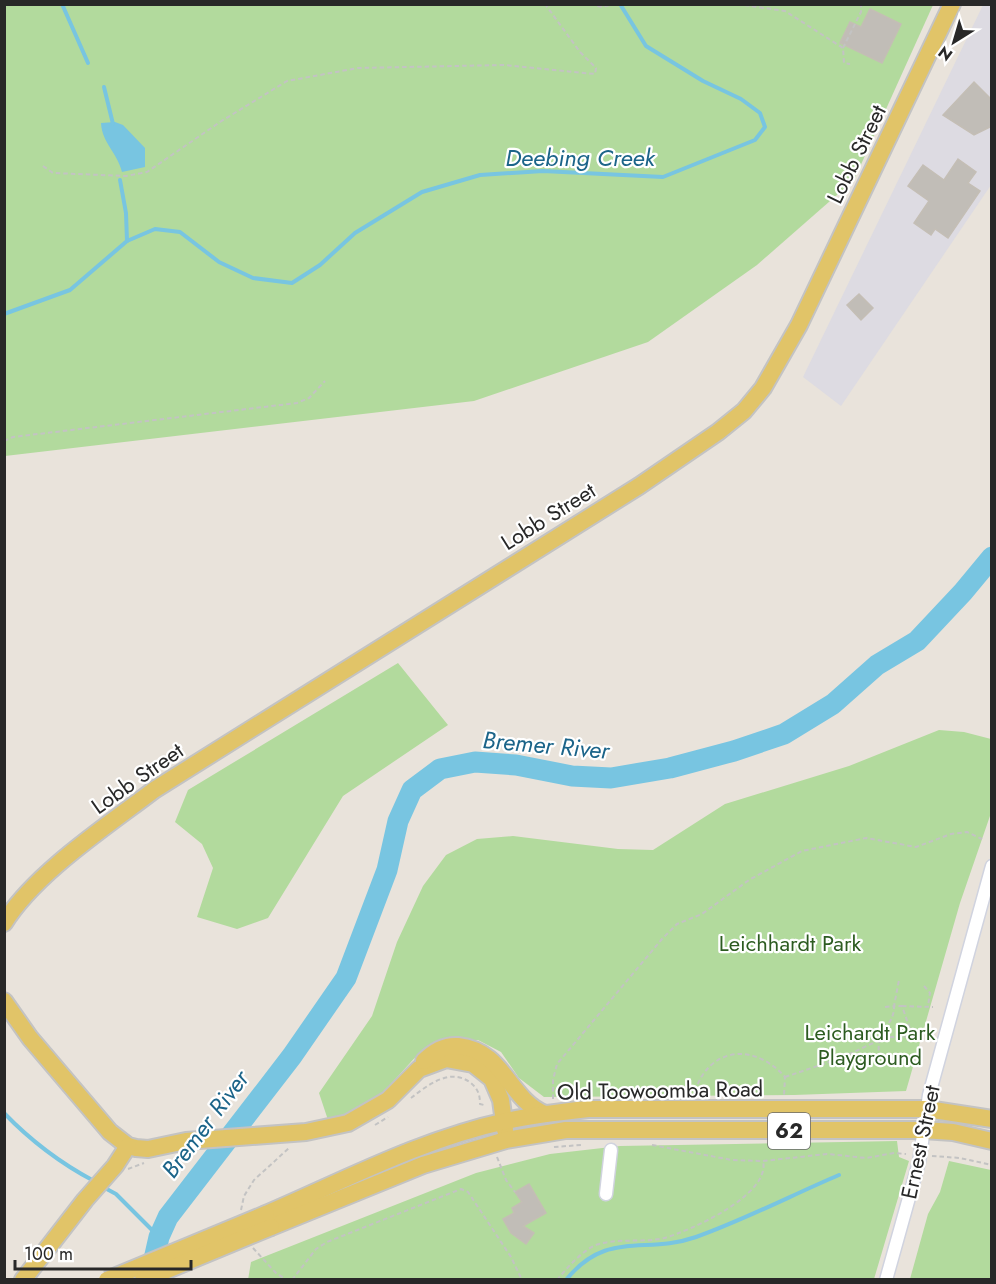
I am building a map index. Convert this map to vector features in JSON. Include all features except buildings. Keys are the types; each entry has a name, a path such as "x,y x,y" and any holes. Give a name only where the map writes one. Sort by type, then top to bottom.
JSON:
{"main road":[{"name":"Lobb Street","path":"4,922 15,906 36,885 93,836 154,790 639,486 744,411 771,376 799,326 951,4"},
{"path":"4,1001 30,1038 106,1128 128,1146 148,1149 186,1141 326,1130 356,1120 388,1100 429,1056 440,1048 453,1046 470,1048 493,1061 529,1104 549,1106"},
{"path":"412,1076 424,1066 441,1060 457,1059 473,1064 488,1075 497,1088 507,1147"},
{"name":"Old Toowoomba Road","path":"143,1280 419,1148 549,1106 588,1109 927,1109 992,1119"},
{"name":"Old Toowoomba Road","path":"107,1280 423,1165 507,1147 566,1130 923,1130 953,1132 992,1141"},
{"path":"23,1280 85,1200 115,1166 128,1146"}],"street":[{"name":"Ernest Street","path":"886,1280 919,1162 927,1109 942,1045 992,866"},
{"path":"606,1194 611,1150"}],"path":[{"path":"43,166 53,173 126,176 147,172 220,122 287,81 358,68 504,65 595,74 596,68 580,52 545,4"},
{"path":"590,4 602,7 614,4"},
{"path":"738,4 785,11 843,48"},
{"path":"850,64 844,63 843,48 861,12 861,4"},
{"path":"4,441 13,437 297,403 309,398 325,381"},
{"path":"549,1106 557,1064 677,924 702,914 749,880 802,851 866,838 916,847 951,834 967,832 982,839"},
{"path":"880,1058 879,1040 894,1012 899,980"},
{"path":"924,986 930,993 928,1006"},
{"path":"902,1006 910,1029 918,1037"},
{"path":"885,1007 933,1006"},
{"path":"903,1037 910,1029"},
{"path":"785,1077 841,1058 879,1040 918,1037 942,1045"},
{"path":"695,1091 707,1066 716,1060 737,1054 764,1058 785,1077"},
{"path":"784,1096 785,1077"},
{"path":"647,1144 732,1160 763,1161 827,1154 866,1158 894,1153 906,1154"},
{"path":"549,1148 590,1145"},
{"path":"491,1158 497,1157 507,1147"},
{"path":"929,1156 992,1165"},
{"path":"497,1157 506,1180 515,1192"},
{"path":"557,1280 578,1258 597,1245 614,1241 663,1238 729,1208 757,1184 764,1171 763,1161"},
{"path":"292,1280 316,1249 327,1242 461,1189 468,1192 499,1237 522,1280"}],"shaded area":[{"path":"983,5 991,5 991,185 841,406 803,377"}],"green space":[{"path":"4,5 933,5 854,180 757,265 648,342 474,401 5,456"},
{"path":"398,663 448,725 343,796 268,918 237,929 197,917 213,868 202,844 175,822 188,790"},
{"name":"Leichhardt Park","path":"939,730 964,732 991,739 991,813 960,903 906,1091 794,1095 544,1097 519,1078 501,1052 478,1040 451,1040 435,1043 421,1051 379,1097 353,1113 328,1120 319,1093 372,1016 397,942 423,886 446,855 477,839 513,836 618,849 653,850 725,804 849,766"},
{"path":"897,1141 899,1157 909,1161 874,1279 248,1280 251,1262 476,1173 550,1154 620,1146"},
{"path":"949,1161 991,1170 991,1279 910,1279 928,1214 940,1192"}],"water":[{"path":"115,122 123,125 145,148 145,167 122,172 104,136 101,123"}],"waterway":[{"path":"62,4 88,63"},
{"name":"Deebing Creek","path":"4,314 70,290 127,241 155,229 180,232 219,262 253,278 292,283 320,265 355,233 422,192 480,175 543,171 663,177 755,140 765,127 760,113 741,99 703,81 646,46 620,4"},
{"path":"104,87 113,124"},
{"path":"120,180 126,213 127,241"},
{"name":"Bremer River","path":"150,1277 159,1237 168,1217 292,1056 346,978 387,870 398,821 412,790 440,769 475,762 516,765 572,776 611,778 670,768 734,751 784,734 833,704 877,665 917,641 992,557"},
{"name":"Deebing Creek","path":"4,1113 46,1151 94,1181"},
{"path":"566,1280 581,1264 596,1254 627,1246 677,1242 696,1237 839,1175"},
{"name":"Deebing Creek","path":"103,1187 116,1194 159,1237"}],"park label":[{"name":"Leichardt Park Playground","path":"870,1044"}]}
